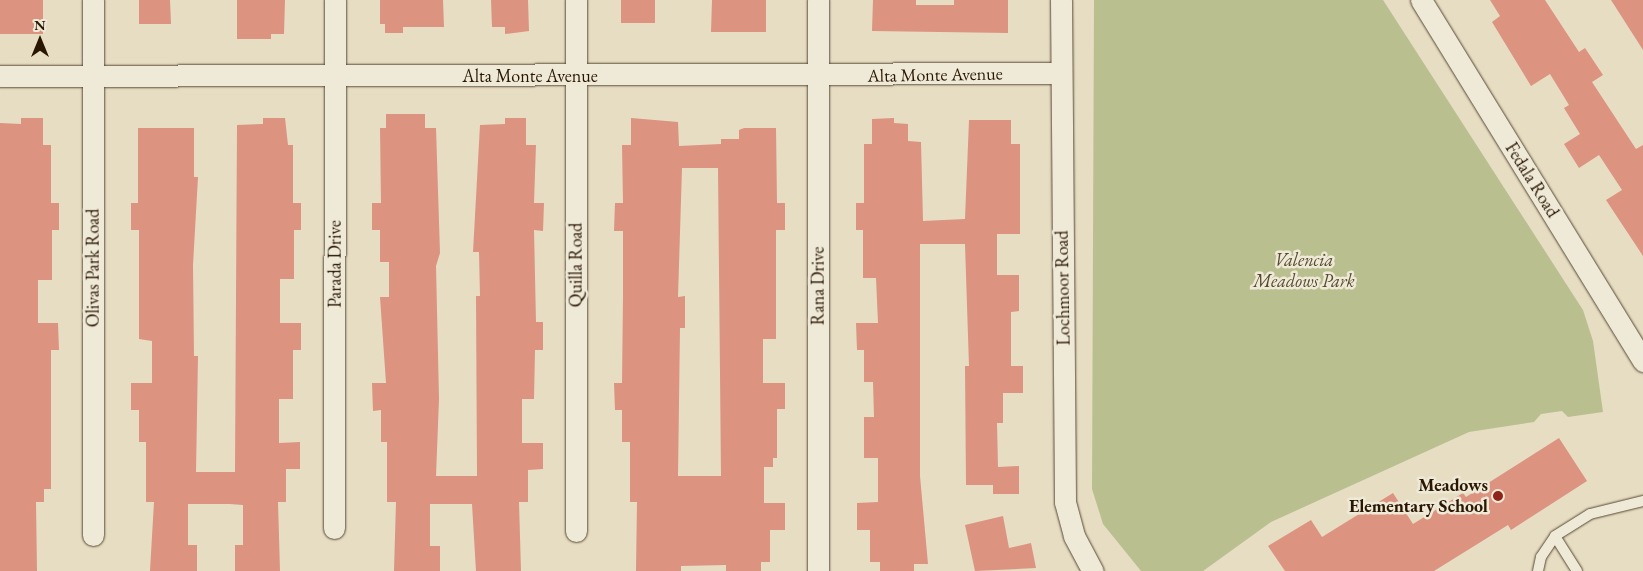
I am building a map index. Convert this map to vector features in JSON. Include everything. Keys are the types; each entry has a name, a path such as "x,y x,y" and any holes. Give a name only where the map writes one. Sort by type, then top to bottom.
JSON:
{"street":[{"name":"Olivas Park Road","path":"93,0 93,535"},
{"name":"Parada Drive","path":"334,528 335,0"},
{"name":"Quilla Road","path":"576,0 576,530"},
{"name":"Rana Drive","path":"818,0 818,571"},
{"name":"Lochmoor Road","path":"1061,0 1065,502 1074,536 1093,571"},
{"name":"Fedala Road","path":"1421,0 1643,361"},
{"name":"Alta Monte Avenue","path":"0,76 818,76 1061,73"}],"lane":[{"path":"1538,571 1541,557 1555,536 1590,514 1643,501"},
{"path":"1555,536 1577,571"}],"green space":[{"name":"Valencia Meadows Park","path":"1094,0 1383,0 1583,310 1593,341 1603,412 1568,417 1562,411 1541,414 1534,422 1469,432 1271,522 1203,571 1141,571 1103,524 1092,489"}],"building":[{"path":"0,0 43,0 43,34 0,34"},
{"path":"139,0 170,0 171,24 139,24"},
{"path":"237,0 285,0 284,34 271,34 271,39 237,39"},
{"path":"380,0 443,0 444,27 403,27 403,33 385,33 385,24 380,24"},
{"path":"491,0 528,0 529,31 505,34 505,27 492,27"},
{"path":"621,0 655,0 655,23 621,23"},
{"path":"712,0 766,0 766,32 711,32"},
{"path":"873,0 916,0 916,5 954,5 954,0 1008,0 1008,33 872,31"},
{"path":"1490,0 1545,0 1579,52 1585,48 1603,75 1592,82 1636,149 1643,145 1643,256 1606,200 1622,190 1599,155 1579,168 1564,144 1580,134 1564,108 1569,105 1550,74 1531,86 1492,22 1500,16"},
{"path":"1611,0 1643,0 1643,50"},
{"path":"386,114 425,114 425,128 436,128 440,253 436,266 439,399 436,476 477,476 476,296 480,296 479,252 473,252 480,125 505,124 505,118 526,118 526,145 536,145 534,203 544,203 543,231 534,230 536,322 543,322 543,350 535,350 534,399 522,399 522,443 543,443 543,469 528,470 528,502 519,502 521,571 476,571 472,504 430,504 430,546 440,546 440,571 394,571 396,502 387,502 387,442 381,442 381,410 373,411 372,383 386,383 380,297 389,297 389,262 380,262 380,230 372,230 372,203 381,203 380,128 386,128"},
{"path":"21,118 43,118 43,145 51,145 51,203 59,203 59,230 52,230 52,280 38,280 38,323 58,323 59,350 51,350 51,489 44,489 44,502 36,502 37,571 0,571 0,123 21,124"},
{"path":"263,118 285,118 288,145 293,145 293,203 301,203 301,230 294,230 294,279 280,279 280,323 301,323 301,350 293,350 293,399 279,399 279,443 300,442 300,469 286,469 286,502 278,502 280,571 235,571 235,545 243,545 243,505 188,504 188,545 197,545 197,571 150,571 154,502 146,502 146,442 139,442 139,410 131,410 131,383 152,383 152,341 139,339 139,230 131,230 131,203 138,203 138,128 194,128 194,177 198,177 193,265 194,356 198,356 196,472 235,472 237,125 263,124"},
{"path":"631,118 678,122 679,146 721,144 721,139 739,139 739,130 744,128 776,128 777,203 785,203 785,230 776,230 776,339 763,339 763,383 785,383 785,409 777,409 777,458 773,458 773,467 764,467 764,503 785,503 785,530 770,530 770,562 761,562 761,571 726,571 726,565 681,566 681,571 636,571 637,502 630,502 630,442 622,442 622,410 615,410 614,383 622,383 623,297 623,231 614,231 615,203 623,203 622,145 631,145","holes":["682,168 718,168 721,476 678,476 680,328 685,328 685,296 678,297"]},
{"path":"894,118 894,123 908,124 908,141 921,142 923,221 965,219 969,120 1011,120 1011,144 1020,144 1020,234 997,234 997,275 1019,275 1019,311 1011,312 1011,366 1023,366 1023,393 1003,393 1003,423 997,423 998,467 1019,466 1019,494 993,494 993,485 966,485 965,366 969,366 965,244 920,244 920,476 928,564 914,564 914,571 880,571 880,562 870,562 870,530 857,530 857,503 878,502 878,458 864,458 864,417 874,417 873,382 864,382 864,350 857,350 856,323 878,323 876,278 863,278 863,230 856,230 856,203 864,203 864,144 872,144 872,119"},
{"path":"1559,438 1587,481 1511,530 1508,525 1434,571 1285,571 1268,546 1311,520 1322,537 1393,493 1413,524 1463,493 1466,497"},
{"path":"1003,516 1009,548 1031,543 1036,568 975,571 965,525"}],"place":[{"name":"Meadows Elementary School","path":"1498,496"}]}
